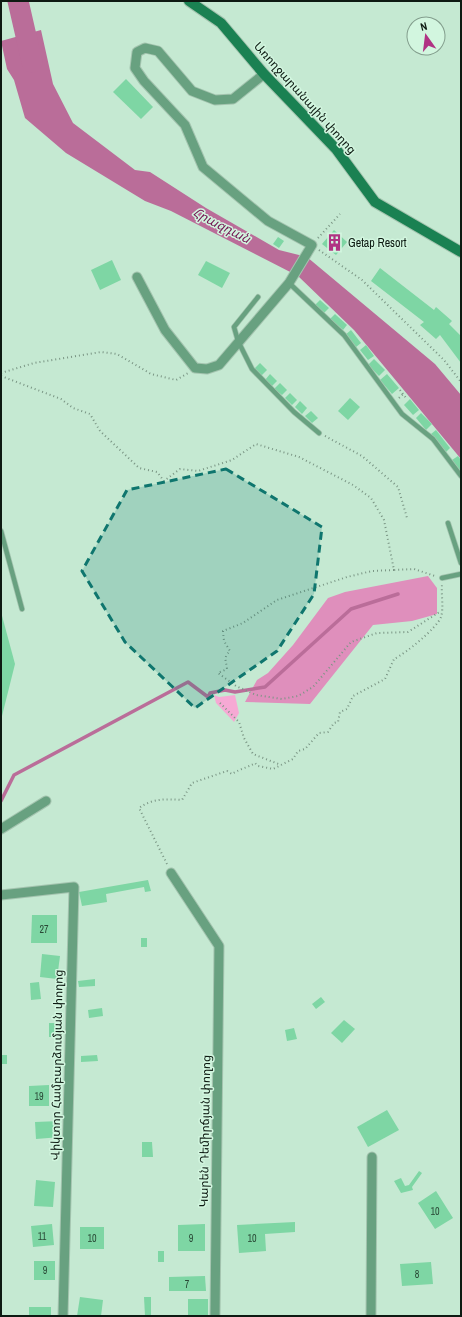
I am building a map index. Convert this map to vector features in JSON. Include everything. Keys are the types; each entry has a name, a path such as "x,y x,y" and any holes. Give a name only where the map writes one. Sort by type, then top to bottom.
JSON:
{"main road":[{"name":"Առողջարանային փողոց","path":"189,1 221,23 264,74 336,149 375,202 461,252"}],"street":[{"path":"137,277 166,330 195,368 208,369 219,365 289,283 295,275 305,255 314,247 268,221 203,167 185,125 144,81 134,68 137,52 145,48 158,51 192,91 215,100 233,99 264,74"},
{"path":"1,829 46,801"},
{"name":"Կարեն Դեմիրճյան փողոց","path":"171,873 219,946 215,1316"},
{"name":"Վիկտոր Համբարձումյան փողոց","path":"1,896 74,887 63,1316"},
{"path":"371,1316 372,1157"}],"lane":[{"path":"289,283 344,335 402,414 434,439 461,476"},
{"path":"258,297 234,327 238,341 252,369 294,412 318,432"},
{"path":"448,523 461,563"},
{"path":"1,531 22,609"},
{"path":"442,578 461,574"}],"path":[{"path":"340,214 314,247 362,280 444,360 461,382"},
{"path":"1,374 34,364 101,352 117,354 151,374 176,380 195,368"},
{"path":"1,374 60,399 73,408 90,414 100,431 138,468 157,472 164,481 180,468 198,471 232,460 256,444 299,458 353,486 371,498 384,520 394,570"},
{"path":"400,390 406,398"},
{"path":"318,432 362,456 398,487 407,518"},
{"path":"171,873 139,808 148,802 165,798 182,800 192,783 210,776 227,771 232,774 239,769 246,769 255,763 258,766 273,769 293,759 298,751 304,749 319,732 328,732 334,723 338,722 340,712 347,709 353,696 385,679 394,659 404,655 441,617 442,578 414,569 372,571 347,577 277,600 243,623 223,631 224,641 230,651 225,656 224,662 227,669 218,673 236,686 256,694 282,699 298,696 313,687 351,642 377,633 408,632 441,611"},
{"path":"220,703 239,722 244,738 252,754 282,765"}],"highlighted area":[{"path":"226,469 322,527 314,594 277,651 195,708 125,642 82,571 127,490"}],"shaded area":[{"path":"428,576 437,588 437,614 412,621 373,625 310,704 245,702 257,680 268,673 293,645 328,598 345,592"},
{"path":"214,695 219,697 235,695 239,713 234,722 216,703"}],"water":[{"path":"41,30 53,84 73,123 135,170 150,172 206,208 279,250 307,257 435,364 461,395 461,459 354,330 298,276 171,211 145,201 66,153 25,118 14,80 7,69 1,41"}],"building":[{"path":"126,79 153,107 141,119 113,92"},
{"name":"Getap Resort","path":"334,230 347,242 336,255 322,244"},
{"path":"278,237 284,241 279,248 273,244"},
{"path":"112,260 121,280 100,290 91,270"},
{"path":"206,261 230,273 222,288 198,275"},
{"path":"380,268 434,310 436,307 452,321 449,324 461,336 461,363 440,335 436,339 420,325 424,322 371,281"},
{"path":"320,300 329,308 324,313 315,305"},
{"path":"335,314 347,325 343,330 330,319"},
{"path":"351,330 361,343 356,347 345,335"},
{"path":"366,345 374,356 368,360 360,350"},
{"path":"374,359 385,370 379,376 368,365"},
{"path":"260,363 267,370 261,376 254,369"},
{"path":"270,374 277,381 272,386 265,380"},
{"path":"387,374 399,388 392,394 380,380"},
{"path":"280,383 287,390 282,395 274,389"},
{"path":"290,393 297,400 292,405 285,398"},
{"path":"350,398 360,407 348,420 338,411"},
{"path":"410,399 419,410 413,415 404,405"},
{"path":"300,401 307,408 302,414 295,407"},
{"path":"311,411 318,418 312,423 305,416"},
{"path":"421,413 432,424 426,430 416,418"},
{"path":"436,430 450,448 446,452 431,434"},
{"path":"458,456 461,460 461,472 452,460"},
{"path":"1,612 15,664 2,716 1,716"},
{"path":"148,880 151,891 145,892 144,887 106,894 107,902 82,906 79,892"},
{"path":"32,915 57,915 57,943 31,943"},
{"path":"141,938 147,938 147,947 141,947"},
{"path":"42,954 60,956 57,979 40,977"},
{"path":"95,979 95,986 79,987 78,981"},
{"path":"39,982 41,999 31,1000 30,983"},
{"path":"321,997 325,1002 316,1009 312,1004"},
{"path":"102,1008 103,1016 89,1018 88,1010"},
{"path":"344,1020 355,1029 342,1043 331,1033"},
{"path":"49,1023 59,1023 59,1037 49,1037"},
{"path":"294,1028 297,1039 287,1041 285,1030"},
{"path":"1,1055 7,1055 7,1064 1,1064"},
{"path":"97,1055 98,1061 81,1062 81,1056"},
{"path":"49,1085 49,1106 29,1106 29,1086"},
{"path":"387,1110 399,1130 368,1147 357,1127"},
{"path":"60,1121 61,1137 36,1139 35,1122"},
{"path":"142,1142 152,1142 153,1157 142,1157"},
{"path":"419,1171 422,1173 412,1187 413,1190 401,1193 394,1181 401,1178 405,1186 409,1185"},
{"path":"36,1180 55,1182 53,1207 34,1206"},
{"path":"436,1191 453,1218 435,1229 418,1203"},
{"path":"295,1222 295,1232 265,1234 266,1251 239,1253 237,1225"},
{"path":"52,1224 54,1245 33,1247 31,1226"},
{"path":"205,1224 205,1251 178,1251 178,1225"},
{"path":"80,1227 104,1227 104,1249 80,1249"},
{"path":"158,1251 164,1251 164,1262 158,1262"},
{"path":"34,1261 55,1261 55,1280 34,1280"},
{"path":"431,1262 433,1284 402,1286 400,1264"},
{"path":"205,1276 206,1291 169,1291 169,1277"},
{"path":"80,1297 103,1300 101,1316 77,1316"},
{"path":"144,1297 151,1297 151,1316 145,1316"},
{"path":"188,1299 208,1299 208,1316 188,1316"},
{"path":"29,1307 51,1307 51,1316 29,1316"}],"waterway":[{"name":"Հրազդան","path":"18,1 32,62"},
{"path":"1,801 14,775 188,682 208,697 210,693 225,690 235,692 265,687 351,609 398,594"}],"place":[{"name":"Getap Resort","path":"335,243"}]}
